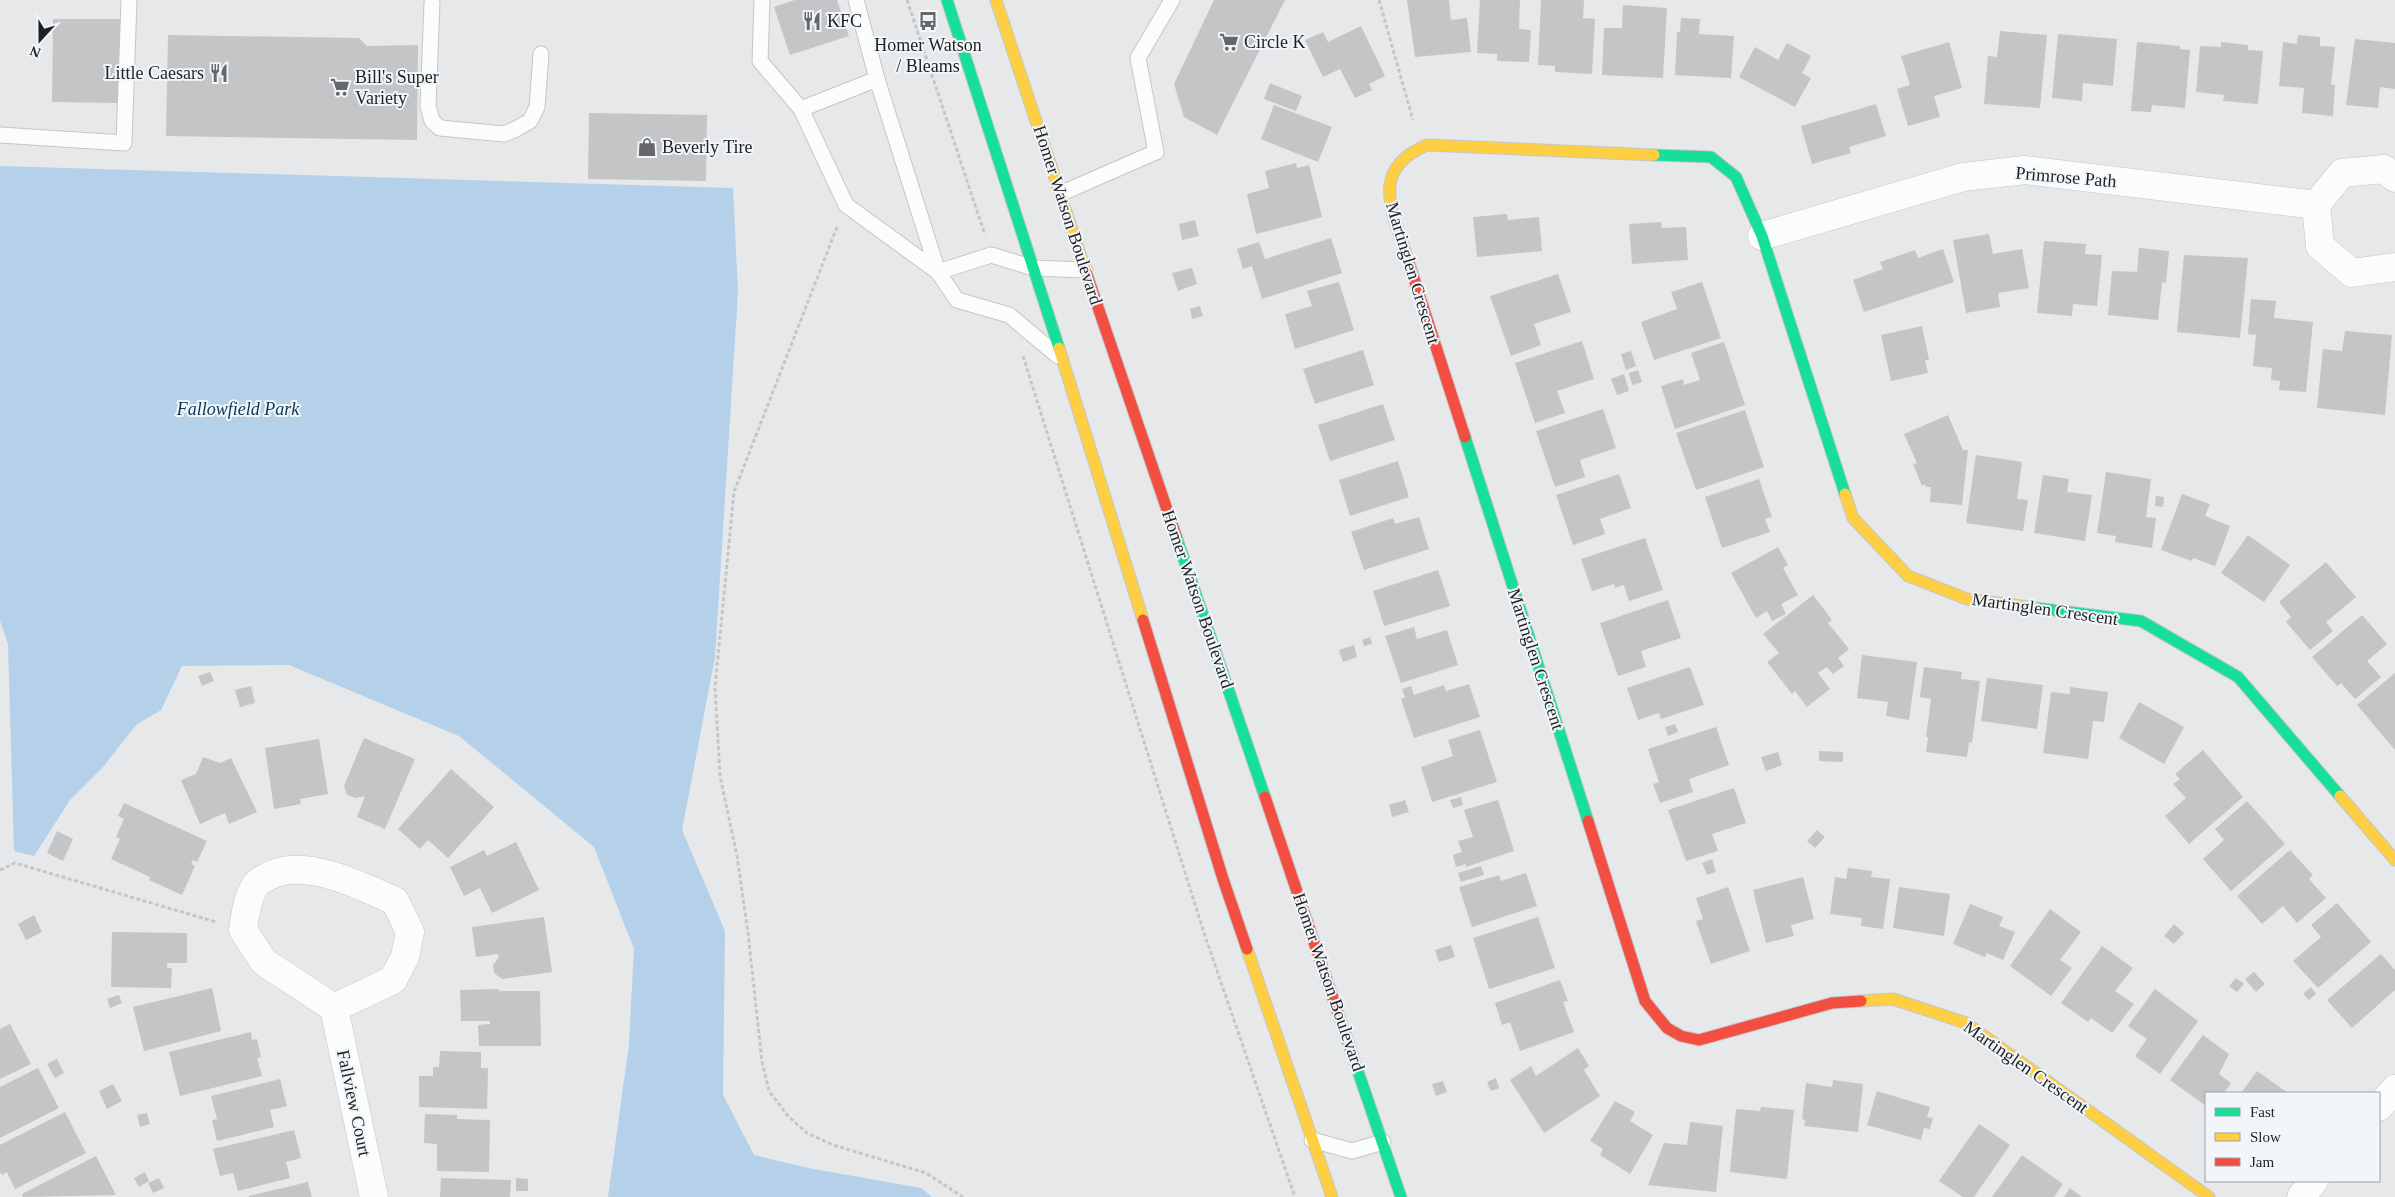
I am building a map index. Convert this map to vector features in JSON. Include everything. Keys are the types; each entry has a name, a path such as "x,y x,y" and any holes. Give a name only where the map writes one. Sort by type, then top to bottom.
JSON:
{"street":[{"path":"947,0 1034,268 1223,879 1332,1197"},
{"name":"Homer Watson Boulevard","path":"996,0 1062,193 1085,270 1401,1197"},
{"name":"Martinglen Crescent","path":"2209,1197 1966,1023 1893,999 1832,1002 1699,1040 1684,1039 1657,1022 1646,1001 1388,196 1392,177 1400,161 1412,150 1428,145 1711,156 1736,176 1762,236 1853,518 1908,576 1967,599 2141,622 2238,677 2395,860"},
{"path":"2395,178 2384,169 2342,173 2316,205 2320,246 2352,272 2393,269 2395,267"},
{"name":"Primrose Path","path":"1762,236 1963,177 2025,170 2316,205"},
{"path":"300,869 346,879 395,901 410,932 405,957 392,980 334,1008 264,962 243,930 247,906 255,884 276,872 300,869"},
{"name":"Fallview Court","path":"334,1008 374,1197"},
{"path":"2380,1106 2395,1089"},
{"path":"2301,1197 2313,1182"}],"lane":[{"path":"0,135 124,143 129,0"},
{"path":"762,0 760,61 801,108 846,205 938,272"},
{"path":"856,0 877,79 938,272 957,300 1010,316 1061,359"},
{"path":"1062,193 1156,152 1138,58 1172,0"},
{"path":"432,3 428,106 432,121 440,128 504,134 530,121 537,107 541,54"},
{"path":"801,108 877,79"},
{"path":"938,272 991,255 1034,268 1085,270"},
{"path":"1312,1140 1352,1151 1383,1142"}],"path":[{"path":"907,0 984,234"},
{"path":"1379,0 1414,123"},
{"path":"846,205 734,492 715,687 720,776 737,856 748,933 762,1062 769,1091 788,1116 807,1134 833,1146 926,1172 963,1197"},
{"path":"1021,350 1205,936 1295,1197"},
{"path":"0,870 14,863 243,930"}],"green space":[{"name":"Fallowfield Park","path":"0,166 733,188 738,292 715,657 682,830 725,931 723,1095 754,1155 808,1168 921,1188 932,1197 608,1197 629,1044 634,949 594,847 459,736 289,665 182,666 161,710 136,725 103,767 70,800 34,856 14,851 8,644 0,621"}],"building":[{"name":"KFC","path":"795,0 837,0 849,36 790,55 774,7"},
{"name":"Circle K","path":"1214,0 1285,0 1217,135 1184,117 1174,84"},
{"path":"1407,0 1449,0 1451,20 1467,18 1471,52 1415,57"},
{"path":"1480,0 1520,0 1519,29 1531,30 1529,62 1497,61 1497,54 1477,53"},
{"path":"1541,0 1584,0 1583,18 1595,19 1592,74 1555,72 1555,66 1538,65"},
{"path":"1623,5 1667,8 1663,78 1602,75 1604,28 1622,28"},
{"path":"1681,18 1700,19 1699,34 1734,36 1731,78 1675,75 1677,32 1680,32"},
{"path":"53,19 121,19 120,103 52,102"},
{"path":"1361,26 1385,76 1369,84 1372,90 1355,98 1340,69 1323,77 1305,40 1323,32 1328,42"},
{"path":"2000,31 2047,35 2040,108 1984,104 1988,56 1997,57"},
{"path":"2058,34 2117,39 2113,86 2083,83 2082,101 2052,98"},
{"path":"168,35 359,38 367,46 418,45 417,140 166,136"},
{"path":"2298,35 2320,37 2320,46 2335,47 2331,85 2335,85 2333,116 2302,113 2304,88 2279,86 2283,42 2297,44"},
{"path":"2355,39 2395,43 2395,89 2380,87 2378,108 2346,105"},
{"path":"1949,42 1962,88 1934,96 1940,117 1908,126 1897,89 1910,85 1901,56"},
{"path":"2137,42 2180,46 2180,49 2190,50 2185,108 2152,105 2151,112 2131,111"},
{"path":"2221,42 2248,45 2248,50 2263,51 2258,104 2223,101 2224,95 2196,92 2200,46 2221,47"},
{"path":"1787,43 1811,56 1802,73 1811,78 1795,107 1739,77 1755,47 1778,60"},
{"path":"1270,83 1302,96 1296,111 1264,99"},
{"path":"1876,104 1886,136 1849,147 1851,153 1812,164 1801,126"},
{"path":"1274,105 1332,127 1318,162 1261,139"},
{"name":"Beverly Tire","path":"589,113 707,115 706,181 588,179"},
{"path":"1296,163 1297,168 1309,165 1322,217 1256,234 1247,194 1269,188 1265,171"},
{"path":"1507,214 1508,220 1539,217 1542,251 1477,257 1473,217"},
{"path":"1195,220 1199,236 1182,240 1179,224"},
{"path":"1661,222 1662,228 1686,227 1688,260 1632,264 1629,224"},
{"path":"1989,234 1993,254 2022,249 2029,288 1998,293 2000,307 1966,313 1953,240"},
{"path":"1331,238 1342,273 1262,299 1252,266 1243,269 1237,249 1259,242 1265,259"},
{"path":"2044,241 2086,244 2085,254 2102,255 2097,306 2073,304 2072,316 2037,313"},
{"path":"2139,248 2169,251 2166,283 2162,282 2158,320 2108,315 2112,271 2137,272"},
{"path":"1943,249 1954,282 1864,312 1853,280 1883,269 1880,262 1915,250 1918,258"},
{"path":"2184,255 2248,258 2240,338 2177,332"},
{"path":"1192,268 1197,284 1178,291 1172,273"},
{"path":"1558,274 1571,312 1534,324 1541,345 1511,356 1490,296"},
{"path":"1339,282 1354,330 1295,349 1285,314 1312,306 1307,291"},
{"path":"1702,282 1721,338 1654,360 1641,322 1677,309 1671,292"},
{"path":"2251,299 2276,301 2274,318 2313,322 2306,392 2279,390 2280,381 2271,380 2272,368 2253,366 2256,335 2248,334"},
{"path":"1200,306 1203,316 1192,319 1190,309"},
{"path":"1922,326 1929,360 1925,360 1928,373 1891,381 1881,335"},
{"path":"2345,331 2392,335 2385,415 2317,408 2323,349 2342,351"},
{"path":"1582,341 1594,379 1557,391 1565,413 1535,423 1515,363"},
{"path":"1724,342 1745,405 1675,429 1661,386 1683,379 1684,385 1700,380 1691,353"},
{"path":"1363,350 1374,385 1315,404 1303,369"},
{"path":"1631,351 1636,366 1626,370 1621,354"},
{"path":"1638,370 1642,382 1632,385 1629,373"},
{"path":"1624,374 1629,391 1617,395 1611,379"},
{"path":"1383,404 1395,440 1330,461 1318,425"},
{"path":"1603,409 1616,448 1580,460 1585,477 1555,487 1536,431"},
{"path":"1745,410 1764,467 1696,490 1676,433"},
{"path":"1948,415 1963,450 1968,450 1962,505 1930,502 1931,487 1926,487 1925,484 1922,486 1913,464 1917,463 1904,434"},
{"path":"1976,455 2022,462 2017,499 2028,500 2023,531 1966,523"},
{"path":"1398,461 1409,497 1350,516 1339,480"},
{"path":"2106,472 2151,479 2146,517 2156,518 2152,548 2115,542 2116,536 2097,533"},
{"path":"1619,474 1631,508 1600,519 1605,534 1573,545 1556,495"},
{"path":"2043,475 2069,479 2067,492 2092,495 2085,541 2034,533"},
{"path":"1759,479 1772,517 1765,519 1770,532 1722,548 1705,497"},
{"path":"2182,494 2210,504 2205,516 2230,526 2215,566 2193,558 2192,561 2161,550"},
{"path":"2156,496 2164,497 2163,507 2155,506"},
{"path":"1419,517 1429,549 1364,570 1351,532 1393,518 1395,524"},
{"path":"2248,535 2290,565 2264,602 2221,573"},
{"path":"1645,538 1663,590 1629,601 1624,585 1615,588 1614,584 1592,591 1581,559"},
{"path":"1778,547 1788,565 1783,568 1798,595 1781,604 1786,614 1772,621 1767,611 1756,618 1731,573"},
{"path":"2326,562 2356,597 2326,622 2333,631 2310,650 2286,622 2291,617 2279,602"},
{"path":"1438,570 1450,606 1384,626 1373,591"},
{"path":"1813,595 1832,620 1828,623 1849,649 1838,658 1844,666 1833,674 1827,667 1818,673 1830,689 1807,707 1795,691 1792,694 1767,662 1779,653 1763,634"},
{"path":"1668,600 1681,638 1641,651 1646,667 1618,676 1600,623"},
{"path":"2362,615 2387,644 2367,661 2381,677 2355,699 2341,683 2337,686 2312,657"},
{"path":"1414,627 1417,639 1447,630 1458,665 1401,683 1385,636"},
{"path":"1370,637 1372,644 1364,646 1362,640"},
{"path":"1354,645 1357,657 1343,662 1339,650"},
{"path":"1862,655 1917,662 1909,720 1886,716 1888,702 1857,698"},
{"path":"1690,667 1704,705 1661,719 1659,713 1638,720 1627,688"},
{"path":"1924,667 1962,672 1961,679 1980,681 1972,743 1969,742 1967,757 1926,752 1931,699 1920,697"},
{"path":"210,672 214,681 202,686 198,676"},
{"path":"2395,673 2395,750 2357,705"},
{"path":"1987,678 2043,685 2037,729 1981,721"},
{"path":"1469,684 1480,717 1414,738 1401,699 1405,697 1402,689 1411,686 1414,695 1444,685 1446,691"},
{"path":"251,686 255,703 240,707 235,690"},
{"path":"2070,687 2108,692 2104,722 2093,721 2088,759 2043,753 2051,692 2070,694"},
{"path":"2139,702 2184,727 2164,764 2119,738"},
{"path":"1675,724 1678,732 1668,736 1665,727"},
{"path":"1716,727 1729,765 1689,779 1693,792 1660,803 1653,784 1659,782 1648,749"},
{"path":"1480,730 1497,782 1432,802 1421,767 1453,756 1448,740"},
{"path":"364,738 415,759 385,829 357,817 365,796 356,798 347,795 344,786"},
{"path":"319,739 328,794 300,799 301,804 274,809 265,748"},
{"path":"2203,750 2243,797 2189,844 2165,816 2186,798 2173,784 2180,779 2175,774"},
{"path":"1819,751 1843,752 1843,762 1819,761"},
{"path":"1778,752 1782,765 1766,771 1761,757"},
{"path":"203,757 220,763 231,758 257,812 229,824 225,813 200,824 181,780 196,774"},
{"path":"451,769 494,807 448,858 428,840 420,849 398,829"},
{"path":"1734,788 1746,823 1712,834 1718,851 1686,861 1668,810"},
{"path":"1461,797 1463,805 1453,808 1450,800"},
{"path":"1405,800 1409,812 1392,817 1389,805"},
{"path":"1498,800 1514,851 1466,867 1466,864 1456,867 1453,855 1462,852 1458,841 1473,837 1464,810"},
{"path":"2247,801 2285,844 2231,891 2203,859 2224,840 2215,829"},
{"path":"124,803 207,841 197,862 193,860 191,864 195,866 182,895 149,880 150,877 111,859 120,839 116,837 124,819 118,816"},
{"path":"1817,830 1825,837 1815,848 1807,841"},
{"path":"57,831 73,839 63,861 47,853"},
{"path":"516,842 539,890 492,913 480,888 464,896 450,867 484,850 487,856"},
{"path":"2290,850 2313,875 2309,879 2326,898 2297,923 2283,906 2262,924 2237,896"},
{"path":"1712,859 1716,872 1707,875 1702,863"},
{"path":"1481,866 1484,875 1461,882 1458,873"},
{"path":"1848,868 1872,871 1871,877 1890,879 1883,929 1861,926 1862,918 1830,914 1835,877 1846,879"},
{"path":"1526,873 1537,906 1472,927 1459,887 1499,875 1501,881"},
{"path":"1803,877 1814,919 1791,925 1794,936 1766,943 1753,890"},
{"path":"1728,887 1750,951 1711,964 1696,921 1703,919 1696,898"},
{"path":"1899,887 1950,894 1944,936 1893,928"},
{"path":"2337,903 2371,942 2318,988 2293,961 2321,937 2311,925"},
{"path":"1970,904 2003,917 1999,926 2015,932 2003,960 1987,953 1985,957 1953,944"},
{"path":"2050,909 2081,932 2060,960 2072,968 2051,996 2010,966"},
{"path":"34,915 42,932 26,940 18,924"},
{"path":"544,917 552,972 502,979 494,973 493,965 499,957 498,954 476,957 472,927"},
{"path":"1538,917 1555,968 1489,989 1473,938"},
{"path":"2174,924 2184,933 2174,944 2164,936"},
{"path":"112,932 187,933 187,963 167,963 167,968 172,968 171,988 111,987"},
{"path":"1451,945 1455,957 1439,962 1435,950"},
{"path":"2102,946 2133,968 2115,991 2134,1004 2112,1033 2091,1018 2088,1022 2061,1003"},
{"path":"2381,954 2395,970 2395,990 2352,1028 2327,1000"},
{"path":"2254,972 2265,984 2256,992 2245,979"},
{"path":"2236,978 2244,984 2237,992 2229,986"},
{"path":"1560,980 1568,1001 1563,1002 1574,1032 1520,1051 1510,1022 1502,1025 1495,1003"},
{"path":"2311,987 2316,994 2309,1000 2303,994"},
{"path":"212,988 221,1031 144,1051 133,1007"},
{"path":"499,989 499,991 540,991 541,1046 479,1046 478,1025 490,1024 490,1021 461,1021 460,990"},
{"path":"2155,989 2198,1021 2160,1074 2135,1056 2147,1039 2128,1026"},
{"path":"119,995 122,1003 110,1008 107,999"},
{"path":"10,1024 31,1064 0,1079 0,1029"},
{"path":"251,1032 252,1040 257,1039 261,1057 257,1058 262,1076 180,1096 169,1052"},
{"path":"2203,1035 2229,1054 2219,1074 2231,1083 2225,1092 2205,1092 2205,1105 2170,1080"},
{"path":"1578,1048 1589,1066 1584,1070 1600,1096 1544,1133 1510,1080 1531,1066 1536,1076"},
{"path":"440,1051 481,1052 481,1068 488,1068 487,1109 419,1107 419,1076 433,1076 433,1067 439,1067"},
{"path":"57,1059 64,1073 55,1078 47,1064"},
{"path":"38,1068 59,1108 0,1138 0,1087"},
{"path":"2257,1071 2287,1092 2242,1092"},
{"path":"1496,1078 1499,1088 1491,1091 1487,1082"},
{"path":"280,1079 287,1106 270,1110 274,1127 217,1141 212,1120 217,1119 211,1096"},
{"path":"1833,1080 1863,1084 1858,1132 1804,1126 1805,1120 1802,1119 1806,1083 1832,1087"},
{"path":"1443,1081 1447,1092 1436,1096 1432,1084"},
{"path":"113,1084 122,1101 107,1109 99,1091"},
{"path":"1877,1091 1930,1107 1927,1117 1933,1118 1930,1129 1924,1128 1921,1140 1867,1125"},
{"path":"1615,1101 1635,1112 1630,1121 1653,1135 1630,1174 1600,1155 1603,1149 1590,1141"},
{"path":"1761,1107 1794,1110 1787,1179 1730,1172 1736,1109 1760,1111"},
{"path":"65,1112 86,1153 15,1189 7,1172 2,1175 0,1172 0,1145"},
{"path":"147,1113 150,1124 140,1127 137,1115"},
{"path":"425,1114 457,1115 457,1119 490,1120 489,1172 437,1171 437,1144 424,1143"},
{"path":"1690,1122 1723,1126 1716,1192 1648,1185 1664,1143 1687,1145"},
{"path":"1979,1124 2010,1145 1974,1197 1963,1197 1939,1181"},
{"path":"294,1130 301,1158 286,1162 290,1178 238,1191 233,1173 220,1176 213,1149"},
{"path":"2022,1155 2063,1184 2054,1197 1992,1197"},
{"path":"96,1156 116,1195 23,1197 22,1194"},
{"path":"145,1172 149,1181 139,1187 134,1178"},
{"path":"159,1178 164,1188 153,1193 148,1183"},
{"path":"441,1178 511,1180 510,1197 440,1197"},
{"path":"516,1178 528,1179 528,1191 516,1191"},
{"path":"308,1182 312,1197 249,1197 249,1196"},
{"path":"2070,1188 2082,1197 2064,1197"}],"traffic: fast":[{"path":"947,0 1059,348"},
{"path":"1654,155 1711,157 1736,177 1762,236 1845,494"},
{"path":"1465,437 1588,821"},
{"path":"1176,536 1265,797"},
{"path":"2036,608 2141,621 2238,677 2340,796"},
{"path":"1339,1016 1401,1197"}],"traffic: slow":[{"path":"996,0 1086,272"},
{"path":"1407,257 1392,208 1391,180 1397,167 1409,155 1427,145 1654,155"},
{"path":"1059,348 1143,620"},
{"path":"1845,494 1853,518 1908,576 1967,599 2036,608"},
{"path":"2340,796 2395,860"},
{"path":"1247,949 1332,1197"},
{"path":"1861,1001 1893,999 1966,1023 2209,1197"}],"traffic: jam":[{"path":"1407,257 1465,437"},
{"path":"1086,272 1176,536"},
{"path":"1143,620 1223,879 1247,949"},
{"path":"1265,797 1339,1016"},
{"path":"1588,821 1645,1001 1667,1028 1681,1036 1699,1040 1832,1003 1861,1001"}],"place":[{"name":"KFC","path":"812,21"},
{"name":"Homer Watson / Bleams","path":"928,21"},
{"name":"Circle K","path":"1229,42"},
{"name":"Little Caesars","path":"219,73"},
{"name":"Bill's Super Variety","path":"340,87"},
{"name":"Beverly Tire","path":"647,147"}]}
